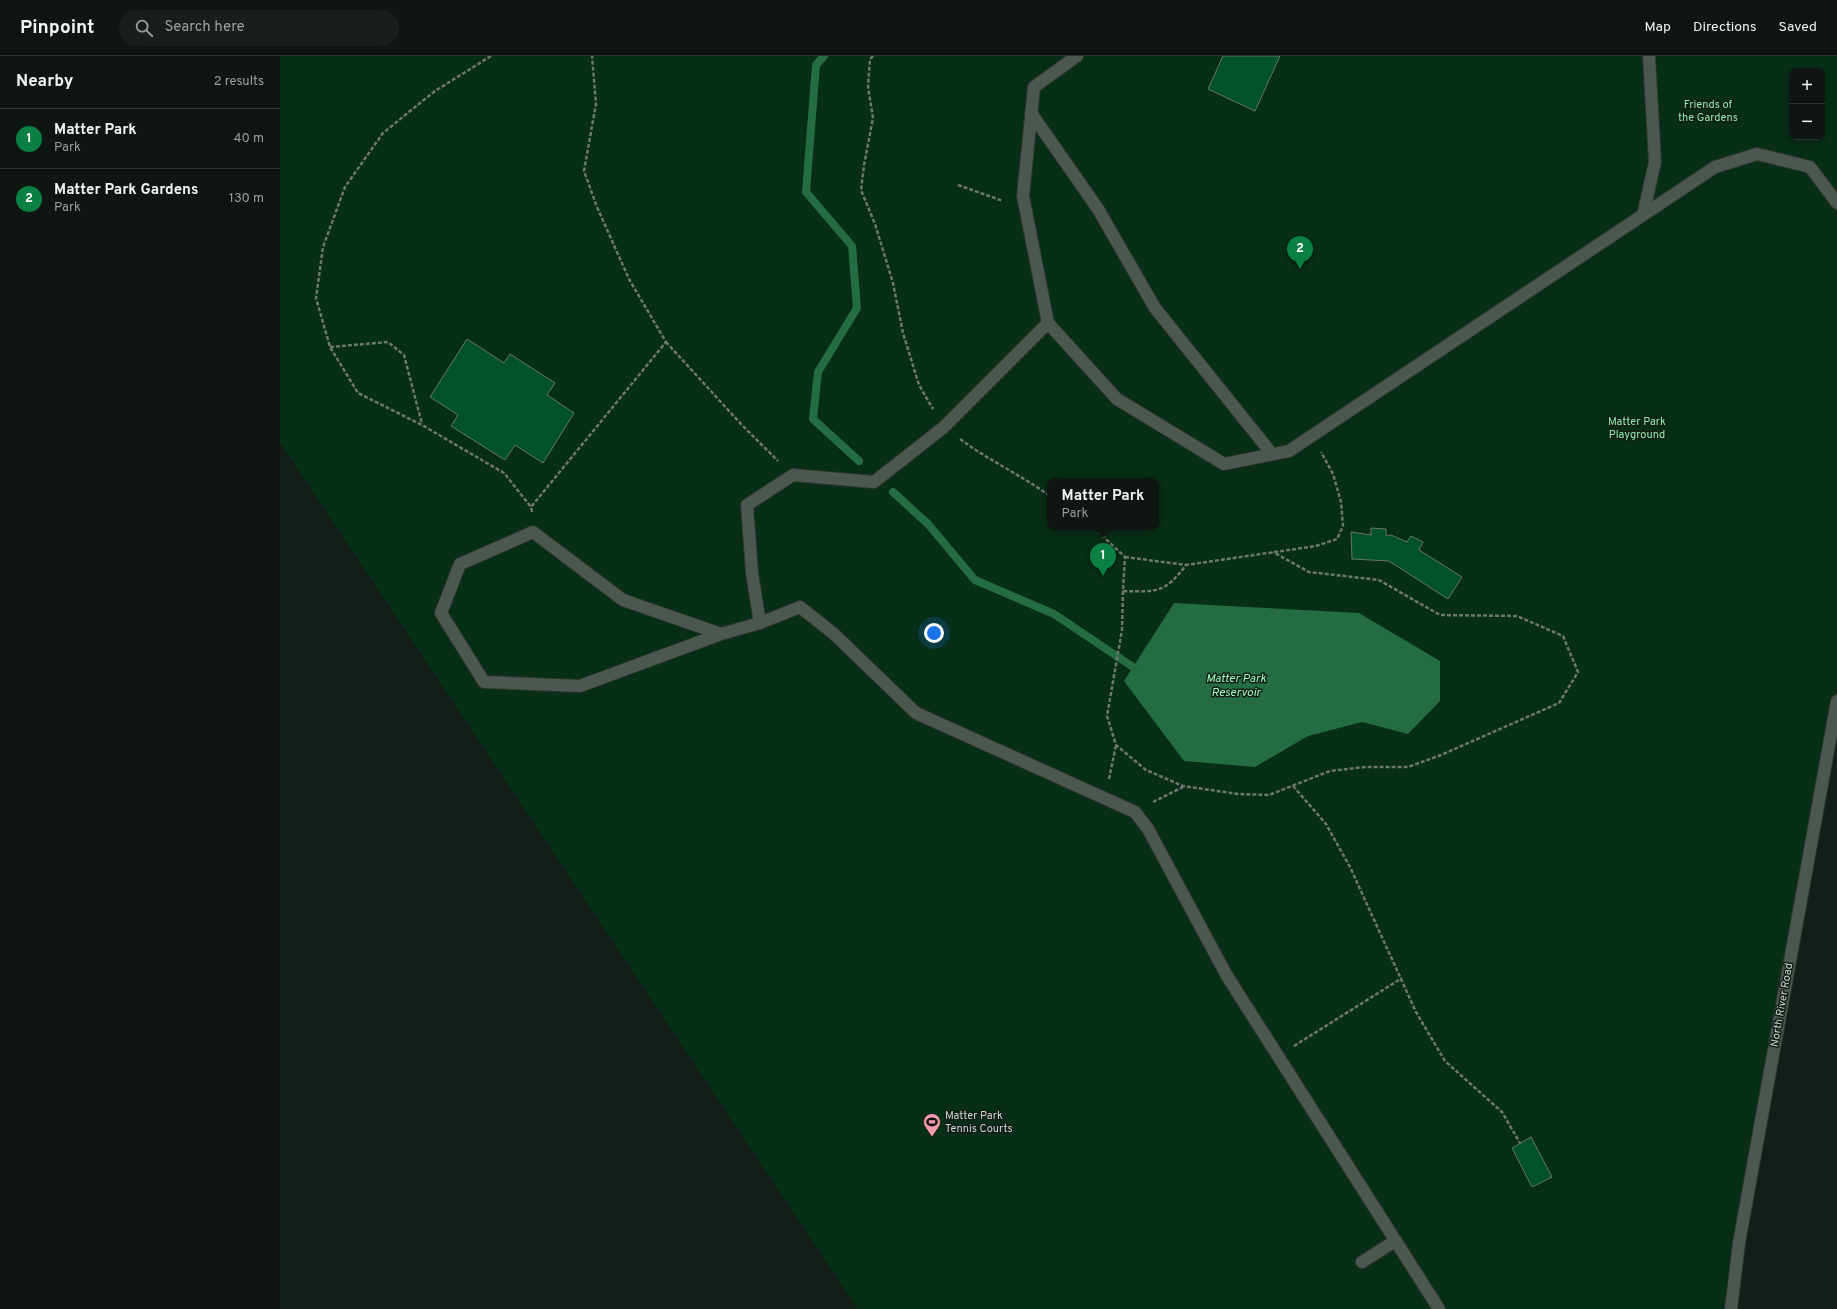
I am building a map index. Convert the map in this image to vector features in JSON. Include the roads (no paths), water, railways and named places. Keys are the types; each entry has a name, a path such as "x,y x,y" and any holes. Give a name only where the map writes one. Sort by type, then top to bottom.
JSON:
{"street":[{"path":"1078,56 1034,87 1023,196 1048,323 1116,400 1224,464 1289,451 1715,167 1757,154 1810,167 1837,203"},
{"path":"1643,215 1655,162 1649,56"},
{"path":"1031,114 1098,209 1155,308 1272,454"},
{"path":"760,623 752,573 747,505 793,475 874,482 944,427 1048,323"},
{"path":"721,634 623,600 533,532 460,564 441,613 484,682 580,686 721,634 760,623 800,607 834,634 916,713 1102,799 1135,812 1148,829 1227,976 1439,1309"},
{"name":"North River Road","path":"1731,1309 1739,1243 1837,701"},
{"path":"1362,1262 1396,1241"}],"water":[{"name":"Matter Park Reservoir","path":"1174,603 1359,613 1440,661 1440,701 1408,734 1362,722 1308,736 1255,767 1184,761 1124,681"}],"waterway":[{"path":"824,56 816,65 806,192 852,246 857,308 818,372 813,419 859,461"},
{"path":"893,492 928,524 975,580 1054,614 1133,667"}],"place":[{"name":"Matter Park Gardens","path":"1300,269"},
{"name":"Matter Park","path":"1103,576"},
{"name":"Matter Park Tennis Courts","path":"932,1137"}],"park label":[{"name":"Friends of the Gardens","path":"1708,111"},
{"name":"Matter Park Playground","path":"1637,428"}]}
